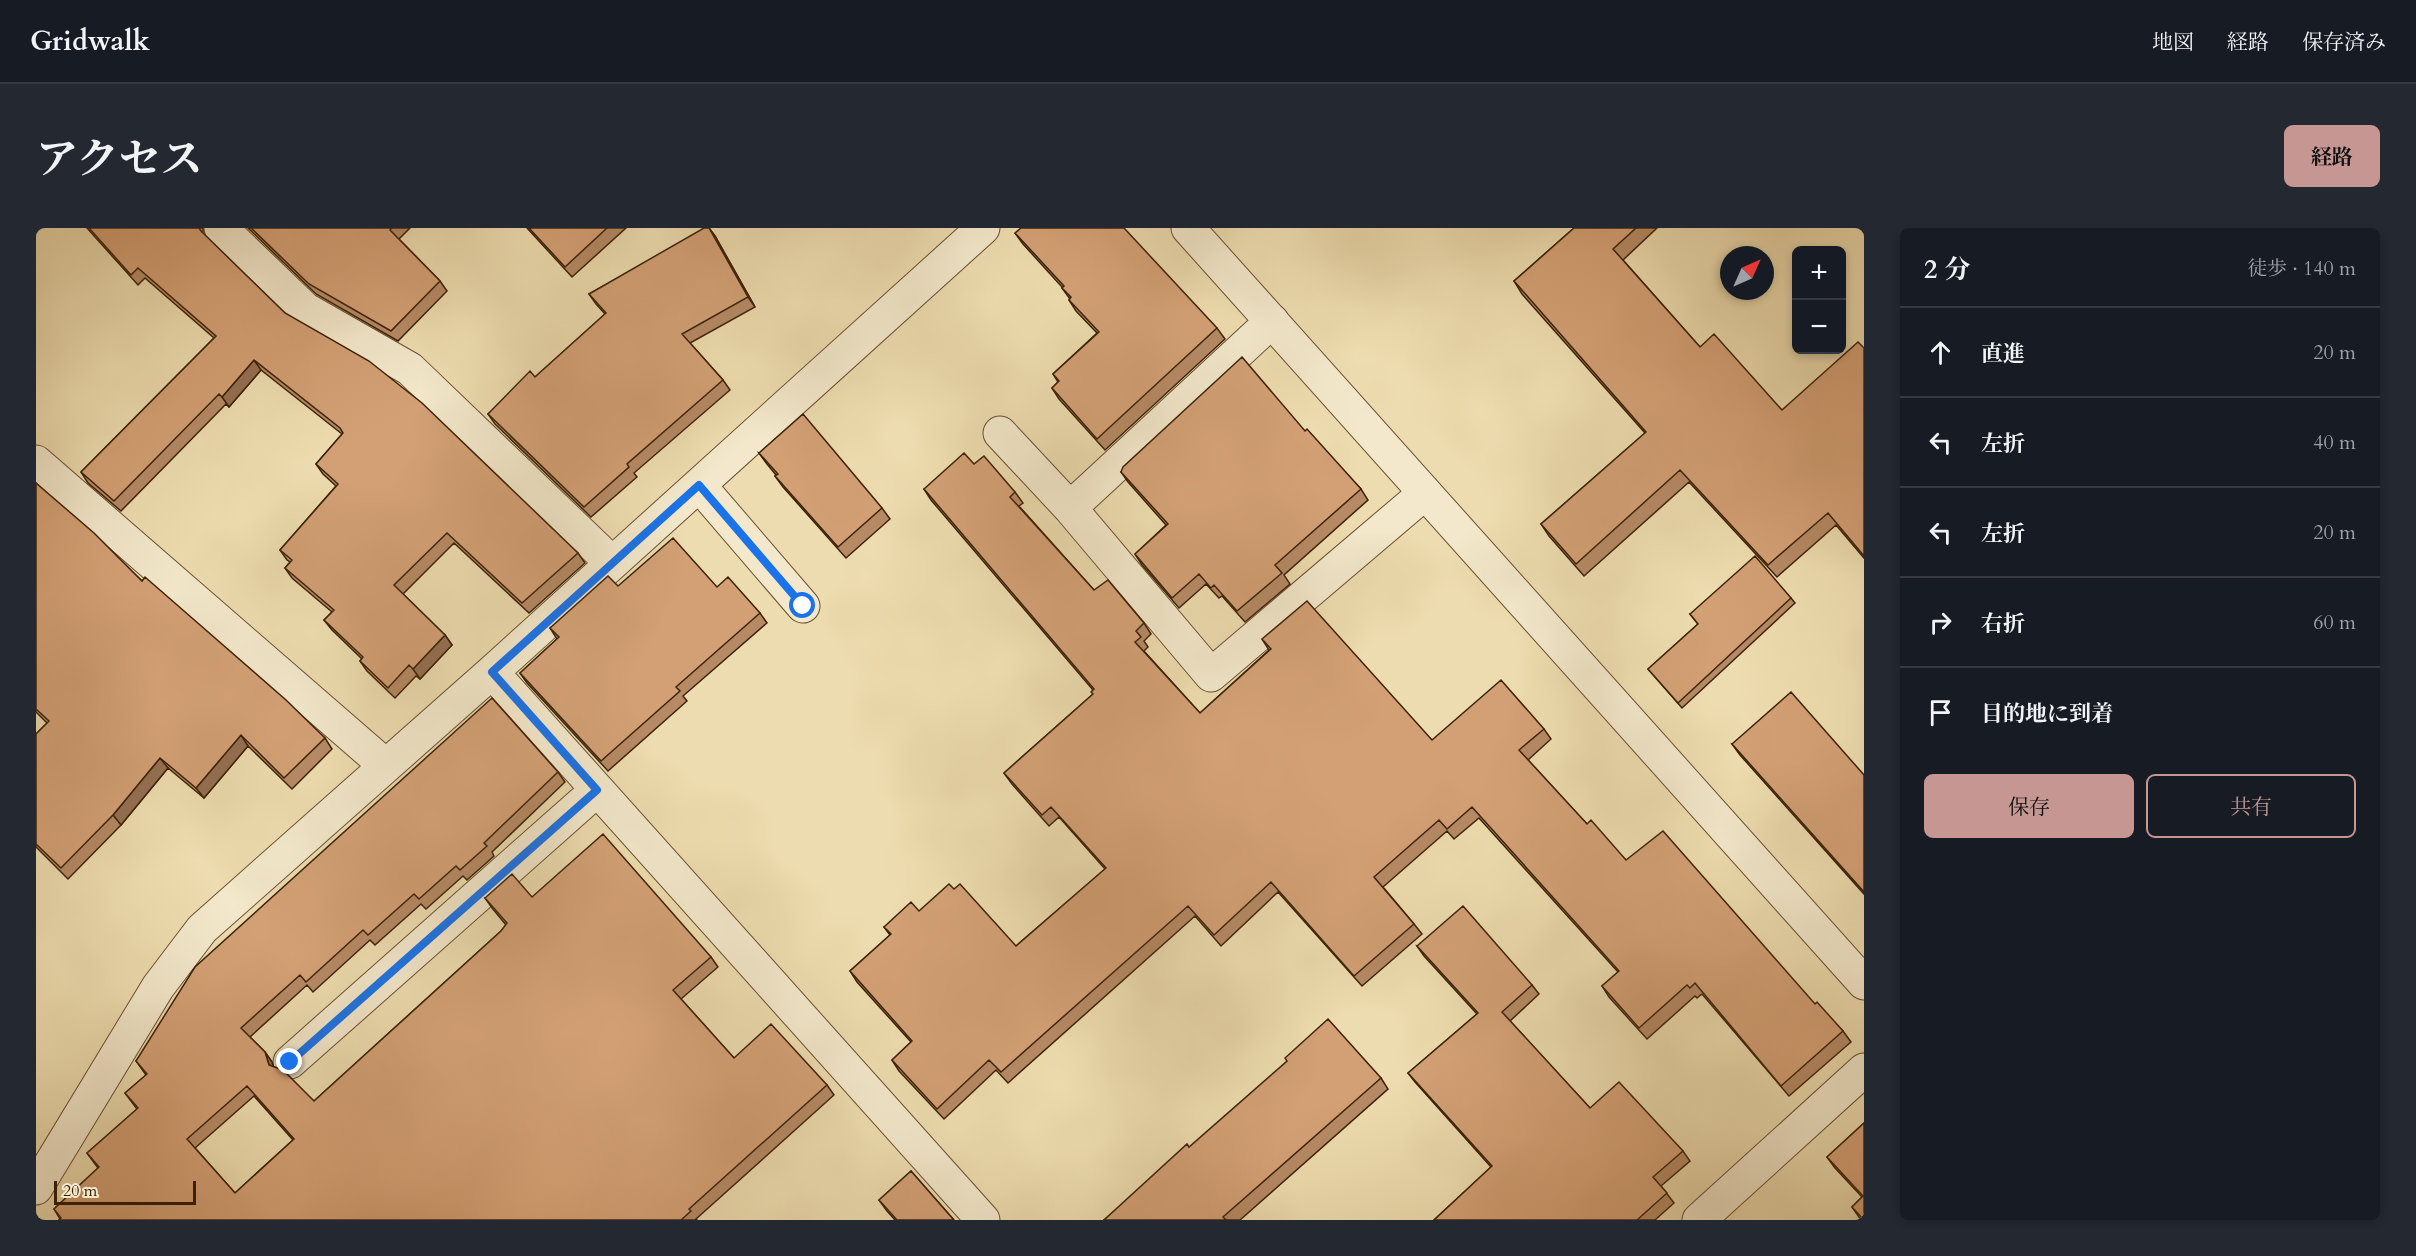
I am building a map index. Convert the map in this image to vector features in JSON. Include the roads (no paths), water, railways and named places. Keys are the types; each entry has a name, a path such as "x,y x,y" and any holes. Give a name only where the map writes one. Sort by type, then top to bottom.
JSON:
{"street":[{"path":"221,228 305,309 410,369 612,563"},
{"path":"36,1188 158,987 202,929 492,672 983,228"},
{"path":"1188,228 1864,983"},
{"path":"1070,508 1272,321"},
{"path":"1000,433 1070,508 1211,675 1425,493"},
{"path":"36,462 386,766"},
{"path":"699,485 803,606"},
{"path":"492,672 983,1220"},
{"path":"290,1062 597,790"},
{"path":"1699,1220 1864,1070"}]}
